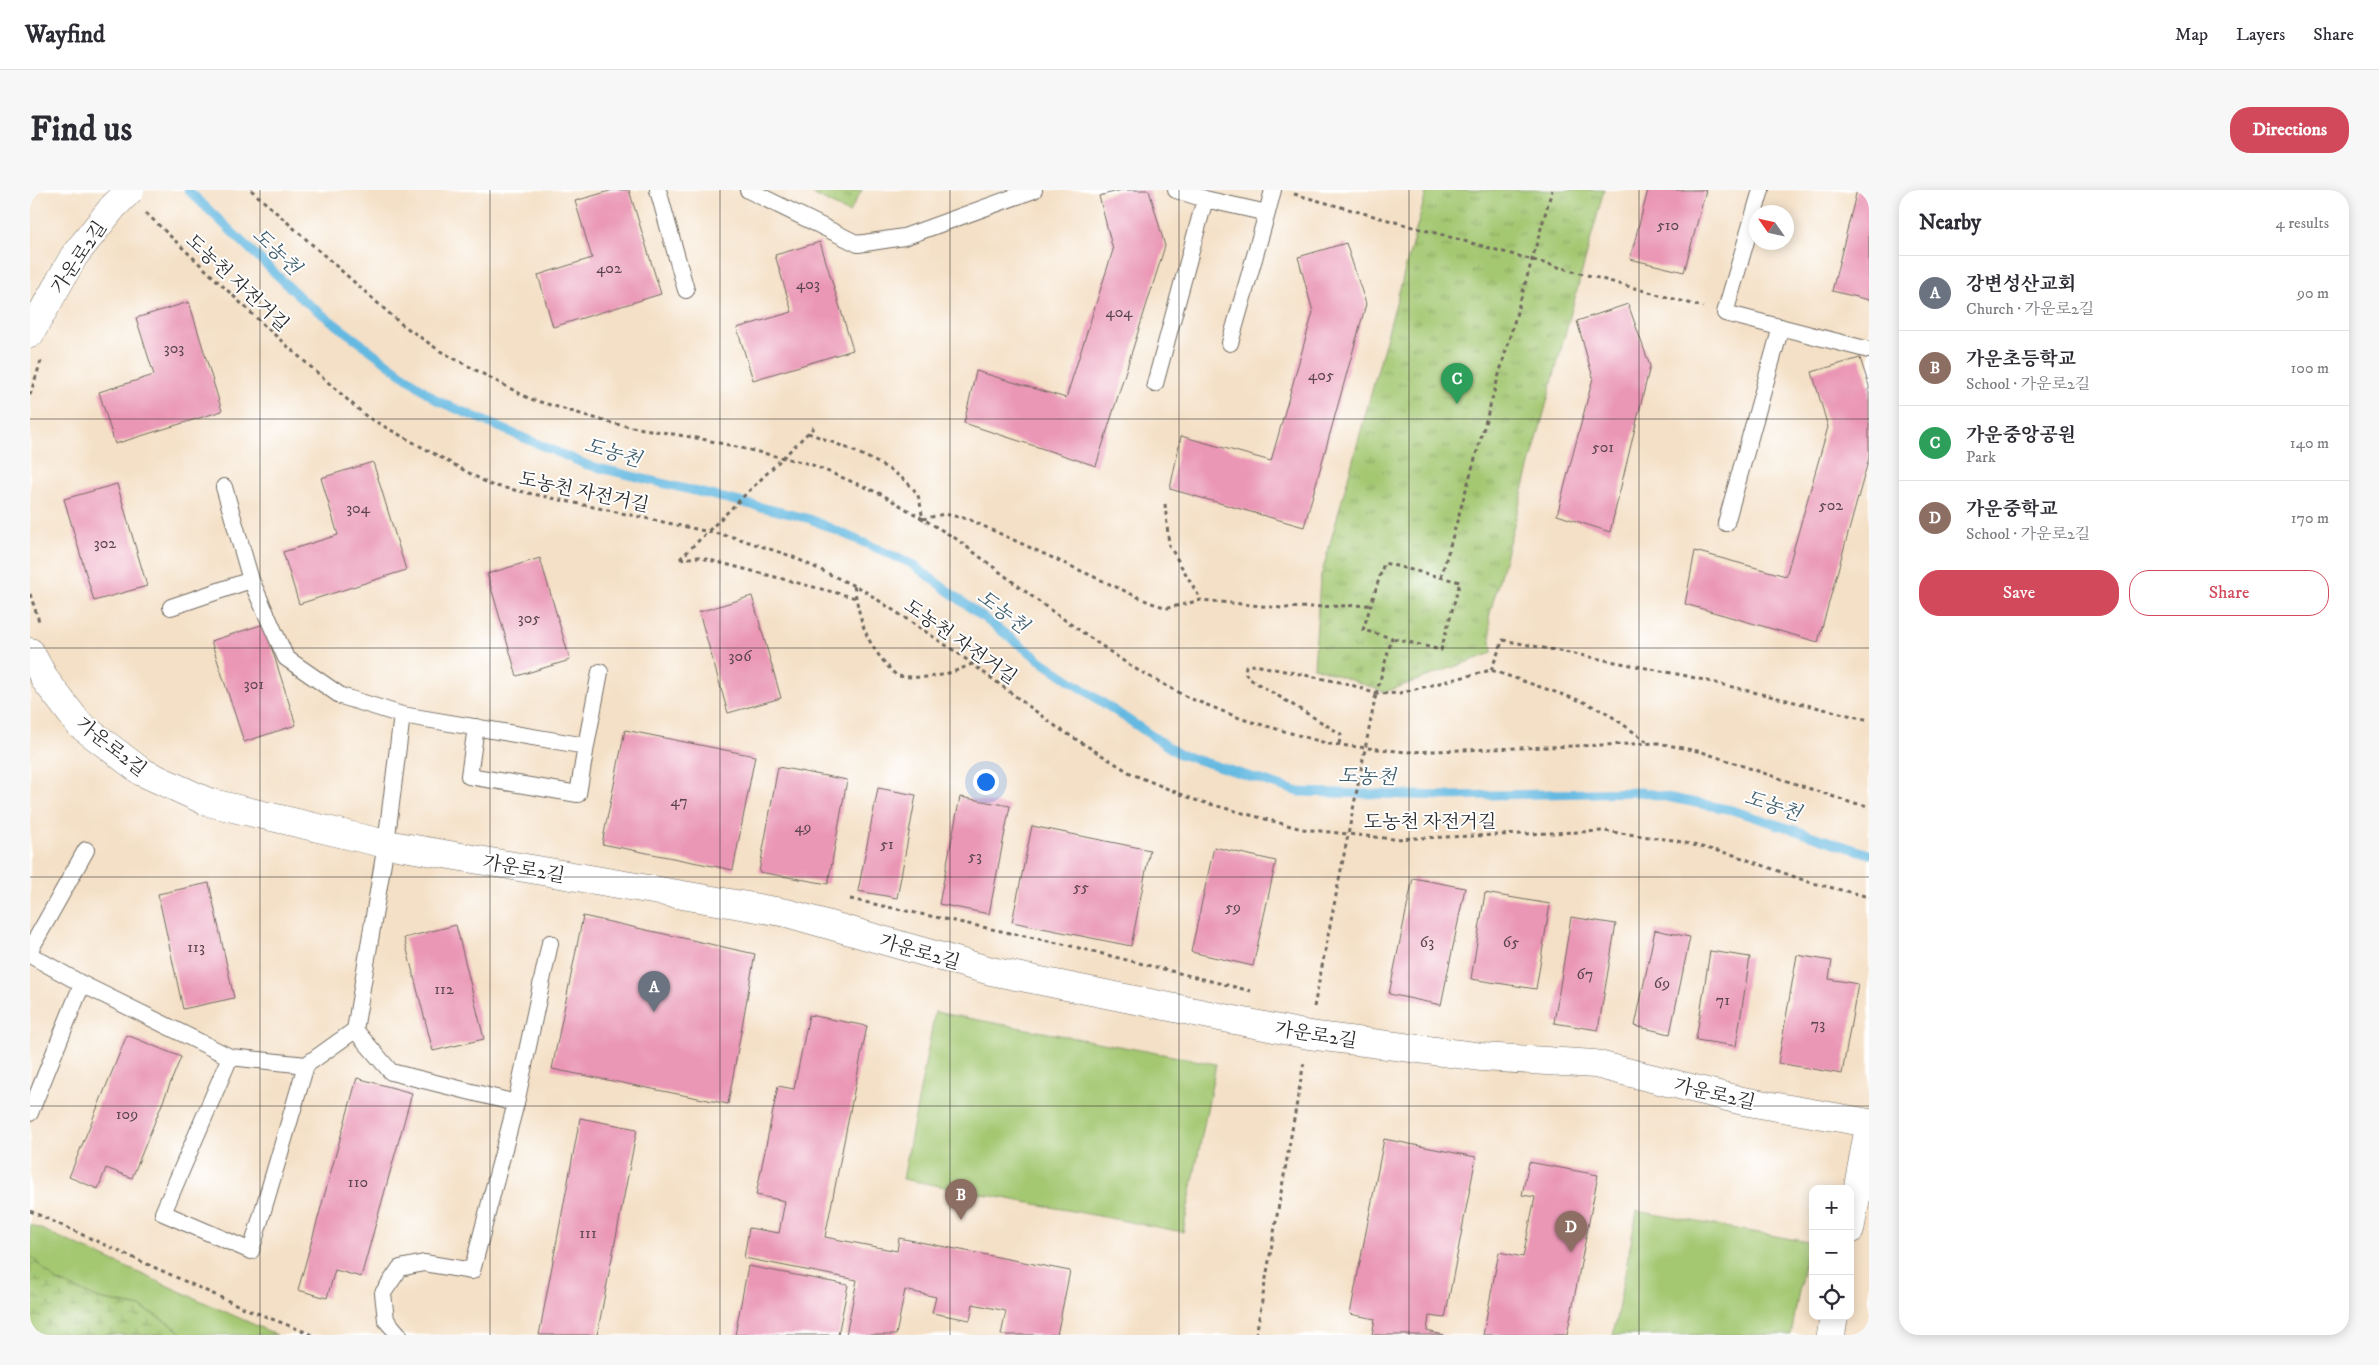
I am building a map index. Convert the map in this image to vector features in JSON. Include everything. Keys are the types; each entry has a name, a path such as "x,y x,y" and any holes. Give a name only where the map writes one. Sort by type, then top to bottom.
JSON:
{"street":[{"name":"가운로2길","path":"30,334 74,256 129,202"},
{"name":"가운로2길","path":"30,652 46,681 79,724 142,772 208,802 386,844 787,914 991,971 1309,1035 1482,1057 1595,1064 1743,1101 1869,1125"},
{"path":"1854,1208 1869,1125"},
{"path":"1831,1335 1833,1320"}],"lane":[{"path":"658,190 686,290"},
{"path":"748,190 858,244 904,236 1034,190"},
{"path":"1176,190 1205,199 1267,213"},
{"path":"1761,190 1725,313 1869,350"},
{"path":"1230,343 1267,213 1281,191"},
{"path":"1155,384 1205,199"},
{"path":"1726,523 1781,327"},
{"path":"224,487 251,580 286,658 341,696 402,715 586,746"},
{"path":"171,607 251,580"},
{"path":"476,727 469,776 578,794 600,672"},
{"path":"230,1057 163,1213 251,1251 306,1065 355,1030 386,844 402,715"},
{"path":"30,950 86,850"},
{"path":"399,1335 386,1320 383,1293 400,1268 424,1263 472,1271 516,1103 550,944"},
{"path":"30,955 82,984 230,1057 306,1065"},
{"path":"30,1113 82,984"},
{"path":"355,1030 391,1072 516,1103"}],"path":[{"path":"251,190 400,323 440,351 530,399 615,424 702,439 810,464 881,494 955,538 1042,604 1132,667 1187,697 1242,719 1339,744 1407,752 1658,743 1702,752 1849,802 1869,806"},
{"path":"1441,577 1552,190"},
{"path":"1281,191 1725,313"},
{"name":"도농천 자전거길","path":"129,202 367,417 492,485 733,538 790,556 854,586 972,664 1058,728 1132,774 1195,800 1302,829 1393,839 1604,831 1673,840 1734,855 1809,882 1869,897"},
{"path":"815,426 680,559 707,559 856,598"},
{"path":"808,432 850,449 902,478 918,496 923,519"},
{"path":"1165,504 1168,545 1201,600"},
{"path":"923,519 944,514 968,519 1151,603 1168,608 1201,600 1282,608 1371,605"},
{"path":"1384,563 1460,582 1440,650 1364,630 1371,605 1384,563"},
{"path":"854,586 859,614 870,645 897,676 925,678 950,674 972,664"},
{"path":"30,594 40,626"},
{"path":"1312,1014 1376,694 1392,638"},
{"path":"1491,670 1503,640 1687,676 1869,720"},
{"path":"1339,744 1341,734 1250,679 1245,673 1246,666 1256,665 1349,684 1376,694 1400,693 1491,670 1592,706 1607,713 1650,744"},
{"path":"844,898 1068,945 1257,993"},
{"path":"1304,1005 1324,1009"},
{"path":"1256,1335 1304,1061"},
{"path":"30,1211 236,1304 313,1335"}],"green space":[{"path":"805,190 862,190 849,213"},
{"path":"1427,190 1604,190 1489,617 1492,653 1385,692 1314,667 1320,580"},
{"path":"935,1012 1216,1064 1183,1232 903,1179"},
{"path":"1637,1211 1808,1242 1791,1335 1613,1335"},
{"path":"30,1224 277,1335 183,1335 173,1326 141,1307 99,1299 55,1280 30,1255"},
{"path":"30,1255 55,1280 99,1299 141,1307 173,1326 183,1335 30,1335"}],"building":[{"path":"30,190 38,190 30,202"},
{"path":"613,190 629,190 661,294 553,327 538,275 592,258 575,201"},
{"path":"1122,190 1149,190 1165,246 1096,466 964,423 976,371 1066,398 1113,250 1099,196"},
{"path":"1648,190 1706,190 1684,272 1630,259"},
{"path":"1857,190 1869,190 1869,300 1832,291"},
{"path":"820,242 853,350 753,380 737,328 792,312 775,255"},
{"path":"1346,243 1366,304 1304,527 1170,489 1181,436 1271,461 1313,312 1298,257"},
{"path":"189,302 222,411 115,444 99,392 154,375 136,318"},
{"path":"1628,304 1650,366 1610,532 1557,515 1593,378 1577,321"},
{"path":"1860,358 1869,386 1869,458 1818,642 1685,604 1695,551 1786,576 1828,427 1812,372"},
{"path":"373,462 406,570 299,604 283,552 338,535 321,478"},
{"path":"117,484 147,586 94,601 64,499"},
{"path":"540,558 570,660 517,676 487,574"},
{"path":"752,596 781,698 728,713 699,612"},
{"path":"264,624 296,725 244,742 211,641"},
{"path":"625,730 755,756 733,870 602,844"},
{"path":"778,767 847,780 828,884 759,872"},
{"path":"878,788 916,795 897,898 858,891"},
{"path":"960,797 1010,806 989,914 939,904"},
{"path":"1032,826 1150,850 1131,946 1012,922"},
{"path":"1214,847 1276,861 1253,966 1191,952"},
{"path":"1413,878 1465,888 1441,1005 1389,994"},
{"path":"209,883 234,998 183,1009 158,894"},
{"path":"1485,893 1550,904 1536,989 1471,979"},
{"path":"583,916 755,954 728,1104 552,1069"},
{"path":"1571,917 1616,924 1598,1030 1554,1023"},
{"path":"456,925 484,1039 433,1051 404,938"},
{"path":"1655,930 1690,937 1670,1034 1635,1026"},
{"path":"1710,951 1750,957 1736,1046 1696,1040"},
{"path":"1797,955 1832,961 1829,979 1858,984 1842,1074 1778,1063"},
{"path":"809,1015 867,1026 825,1237 897,1251 899,1238 1070,1271 1057,1335 1001,1335 1006,1311 973,1304 970,1320 932,1313 936,1297 905,1290 896,1335 846,1335 857,1280 744,1258 749,1228 779,1233 785,1201 756,1195 778,1086 794,1089"},
{"path":"127,1035 181,1057 132,1178 106,1168 98,1189 69,1177"},
{"path":"357,1078 412,1093 361,1277 335,1270 327,1298 298,1290"},
{"path":"580,1118 637,1129 597,1335 539,1335"},
{"path":"1384,1139 1476,1157 1445,1318 1429,1316 1427,1331 1444,1335 1372,1335 1375,1319 1350,1314"},
{"path":"1529,1162 1598,1175 1567,1335 1483,1335 1499,1252 1523,1257 1535,1197 1522,1195"},
{"path":"748,1266 848,1285 838,1335 735,1335"}],"waterway":[{"name":"도농천","path":"188,190 303,300 438,401 587,465 810,519 912,564 1044,663 1179,754 1299,792 1449,796 1641,792 1732,810 1869,854"}],"place":[{"name":"가운중앙공원","path":"1457,404"},
{"name":"강변성산교회","path":"654,1012"},
{"name":"가운초등학교","path":"961,1220"},
{"name":"가운중학교","path":"1571,1252"}]}
